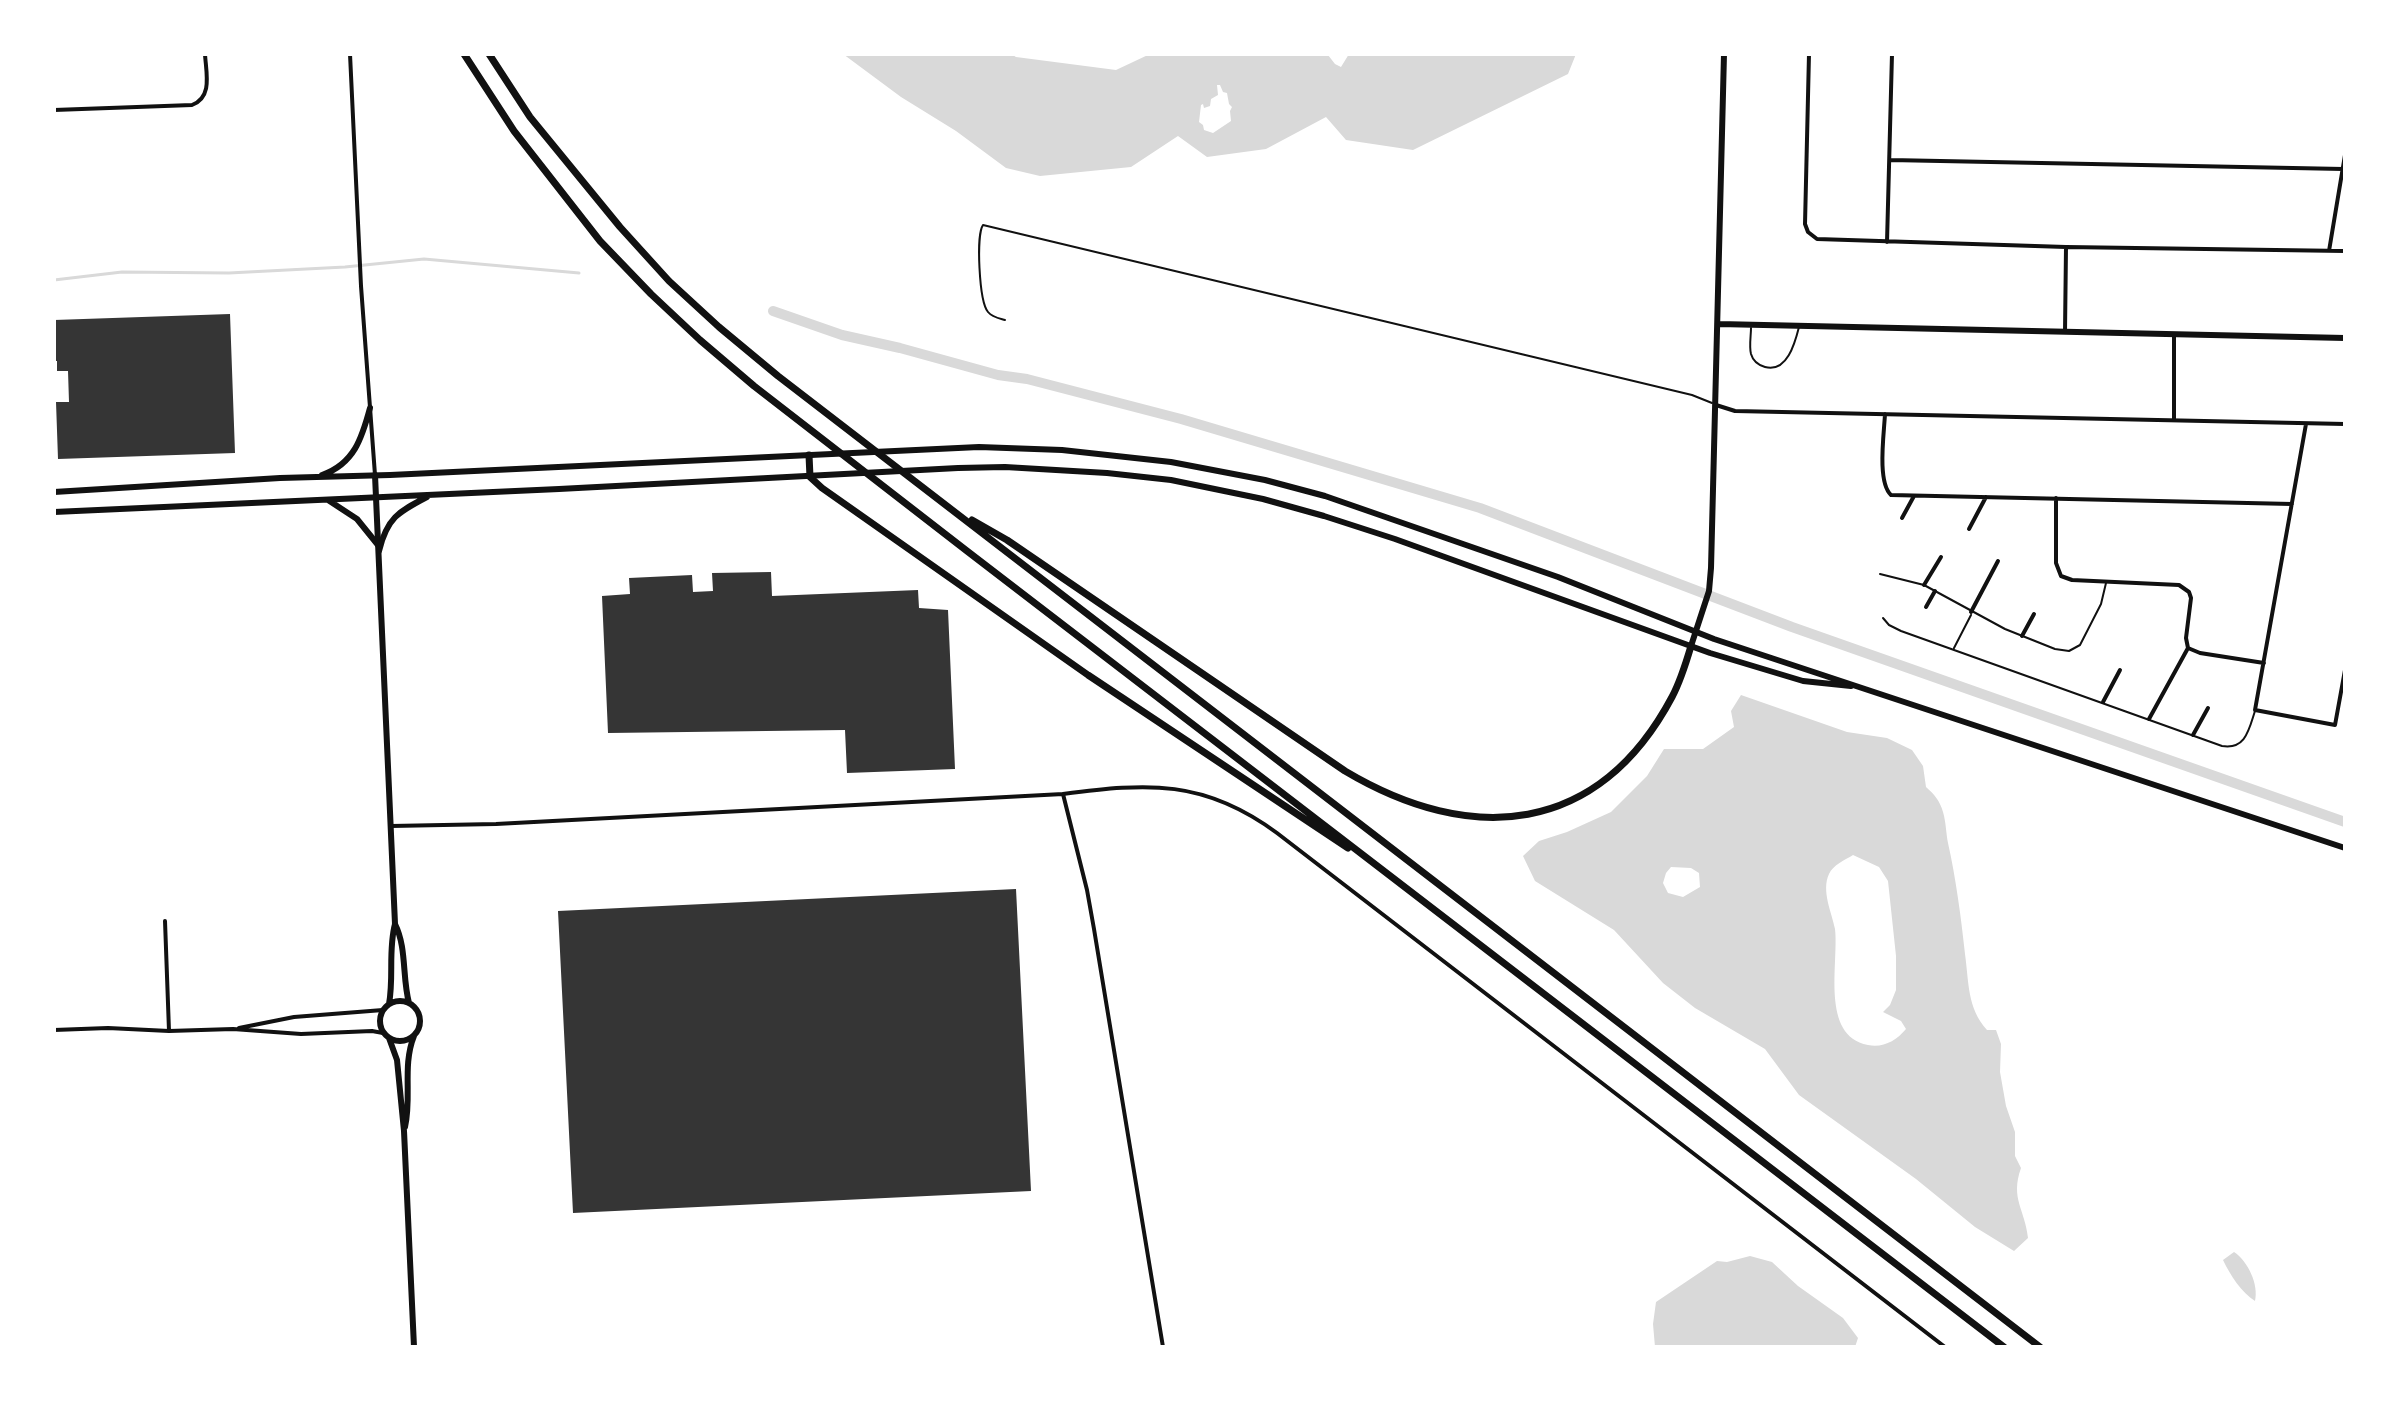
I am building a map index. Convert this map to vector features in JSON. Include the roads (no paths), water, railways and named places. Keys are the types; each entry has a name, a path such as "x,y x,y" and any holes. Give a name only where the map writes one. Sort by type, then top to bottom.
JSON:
{"highway":[{"path":"464,54 523,143 600,241 700,340 899,498 2004,1347"},
{"path":"489,54 530,117 620,227 669,281 719,327 939,500 1007,540 1345,771 1401,800 1437,812 1483,818 1534,814 1577,798 1617,771 1651,732 1673,696 1691,646"},
{"path":"809,455 810,477 913,554 1088,675 1400,882"},
{"path":"950,507 2040,1347"}],"main road":[{"path":"1691,646 1709,591 1711,568 1724,54"},
{"path":"1719,324 2345,338"},
{"path":"314,477 338,467 352,455 363,436 370,408"},
{"path":"54,492 314,477 1008,447 1109,454 1213,469 1296,488 1399,520 1558,577 1696,633 2345,848"},
{"path":"54,512 1005,467 1107,473 1263,499 1336,520 1691,646 1803,681 1863,687"},
{"path":"375,475 395,924 389,1004"},
{"path":"378,548 394,517 430,496"},
{"path":"328,500 357,519 378,548"},
{"path":"395,924 401,938 409,1003"},
{"path":"404,1131 408,1113 407,1056 420,1018 409,1003 402,1001 389,1004 380,1017 397,1060 404,1131 414,1347"},
{"path":"386,1036 402,1041 414,1036"}],"street":[{"path":"54,110 192,105 201,101 206,94 205,54"},
{"path":"350,54 361,286 375,475"},
{"path":"1809,54 1805,224 1808,232 1817,239 2345,251"},
{"path":"1887,242 1892,54"},
{"path":"2329,251 2345,155"},
{"path":"1890,160 2343,169"},
{"path":"2065,332 2066,247"},
{"path":"2174,334 2174,420"},
{"path":"1716,405 1735,411 2345,424"},
{"path":"1885,414 1884,486 1891,495 2292,504"},
{"path":"2306,424 2255,710 2335,725 2345,670"},
{"path":"1902,518 1914,496"},
{"path":"1969,529 1986,497"},
{"path":"2056,498 2057,570 2061,576 2072,580 2172,583 2185,587 2189,592 2188,648 2149,719"},
{"path":"1924,585 1941,557"},
{"path":"1971,612 1998,561"},
{"path":"1926,607 1935,591"},
{"path":"2022,636 2034,614"},
{"path":"2188,648 2200,653 2264,663"},
{"path":"2103,702 2120,670"},
{"path":"2193,735 2208,708"},
{"path":"391,826 526,823 1063,794 1139,786 1175,788 1210,797 1258,819 1945,1347"},
{"path":"1063,794 1094,929 1163,1347"},
{"path":"165,921 169,1031"},
{"path":"233,1029 294,1017 383,1010"},
{"path":"54,1030 233,1029 301,1034 372,1031 386,1036"}],"lane":[{"path":"1005,320 992,316 984,306 979,255 983,225 1692,395 1716,405"},
{"path":"1751,325 1751,354 1758,364 1771,368 1778,367 1788,358 1799,326"},
{"path":"1880,574 1924,585 1971,612 2063,652 2080,645 2096,616 2106,582"},
{"path":"1953,649 1971,612"},
{"path":"1883,618 1901,631 2222,746 2236,746 2245,739 2255,710"}],"waterway":[{"path":"54,280 122,272 229,273 424,259 579,273"},
{"path":"773,311 842,335 1181,419 1480,508 1792,627 2345,822"}]}
